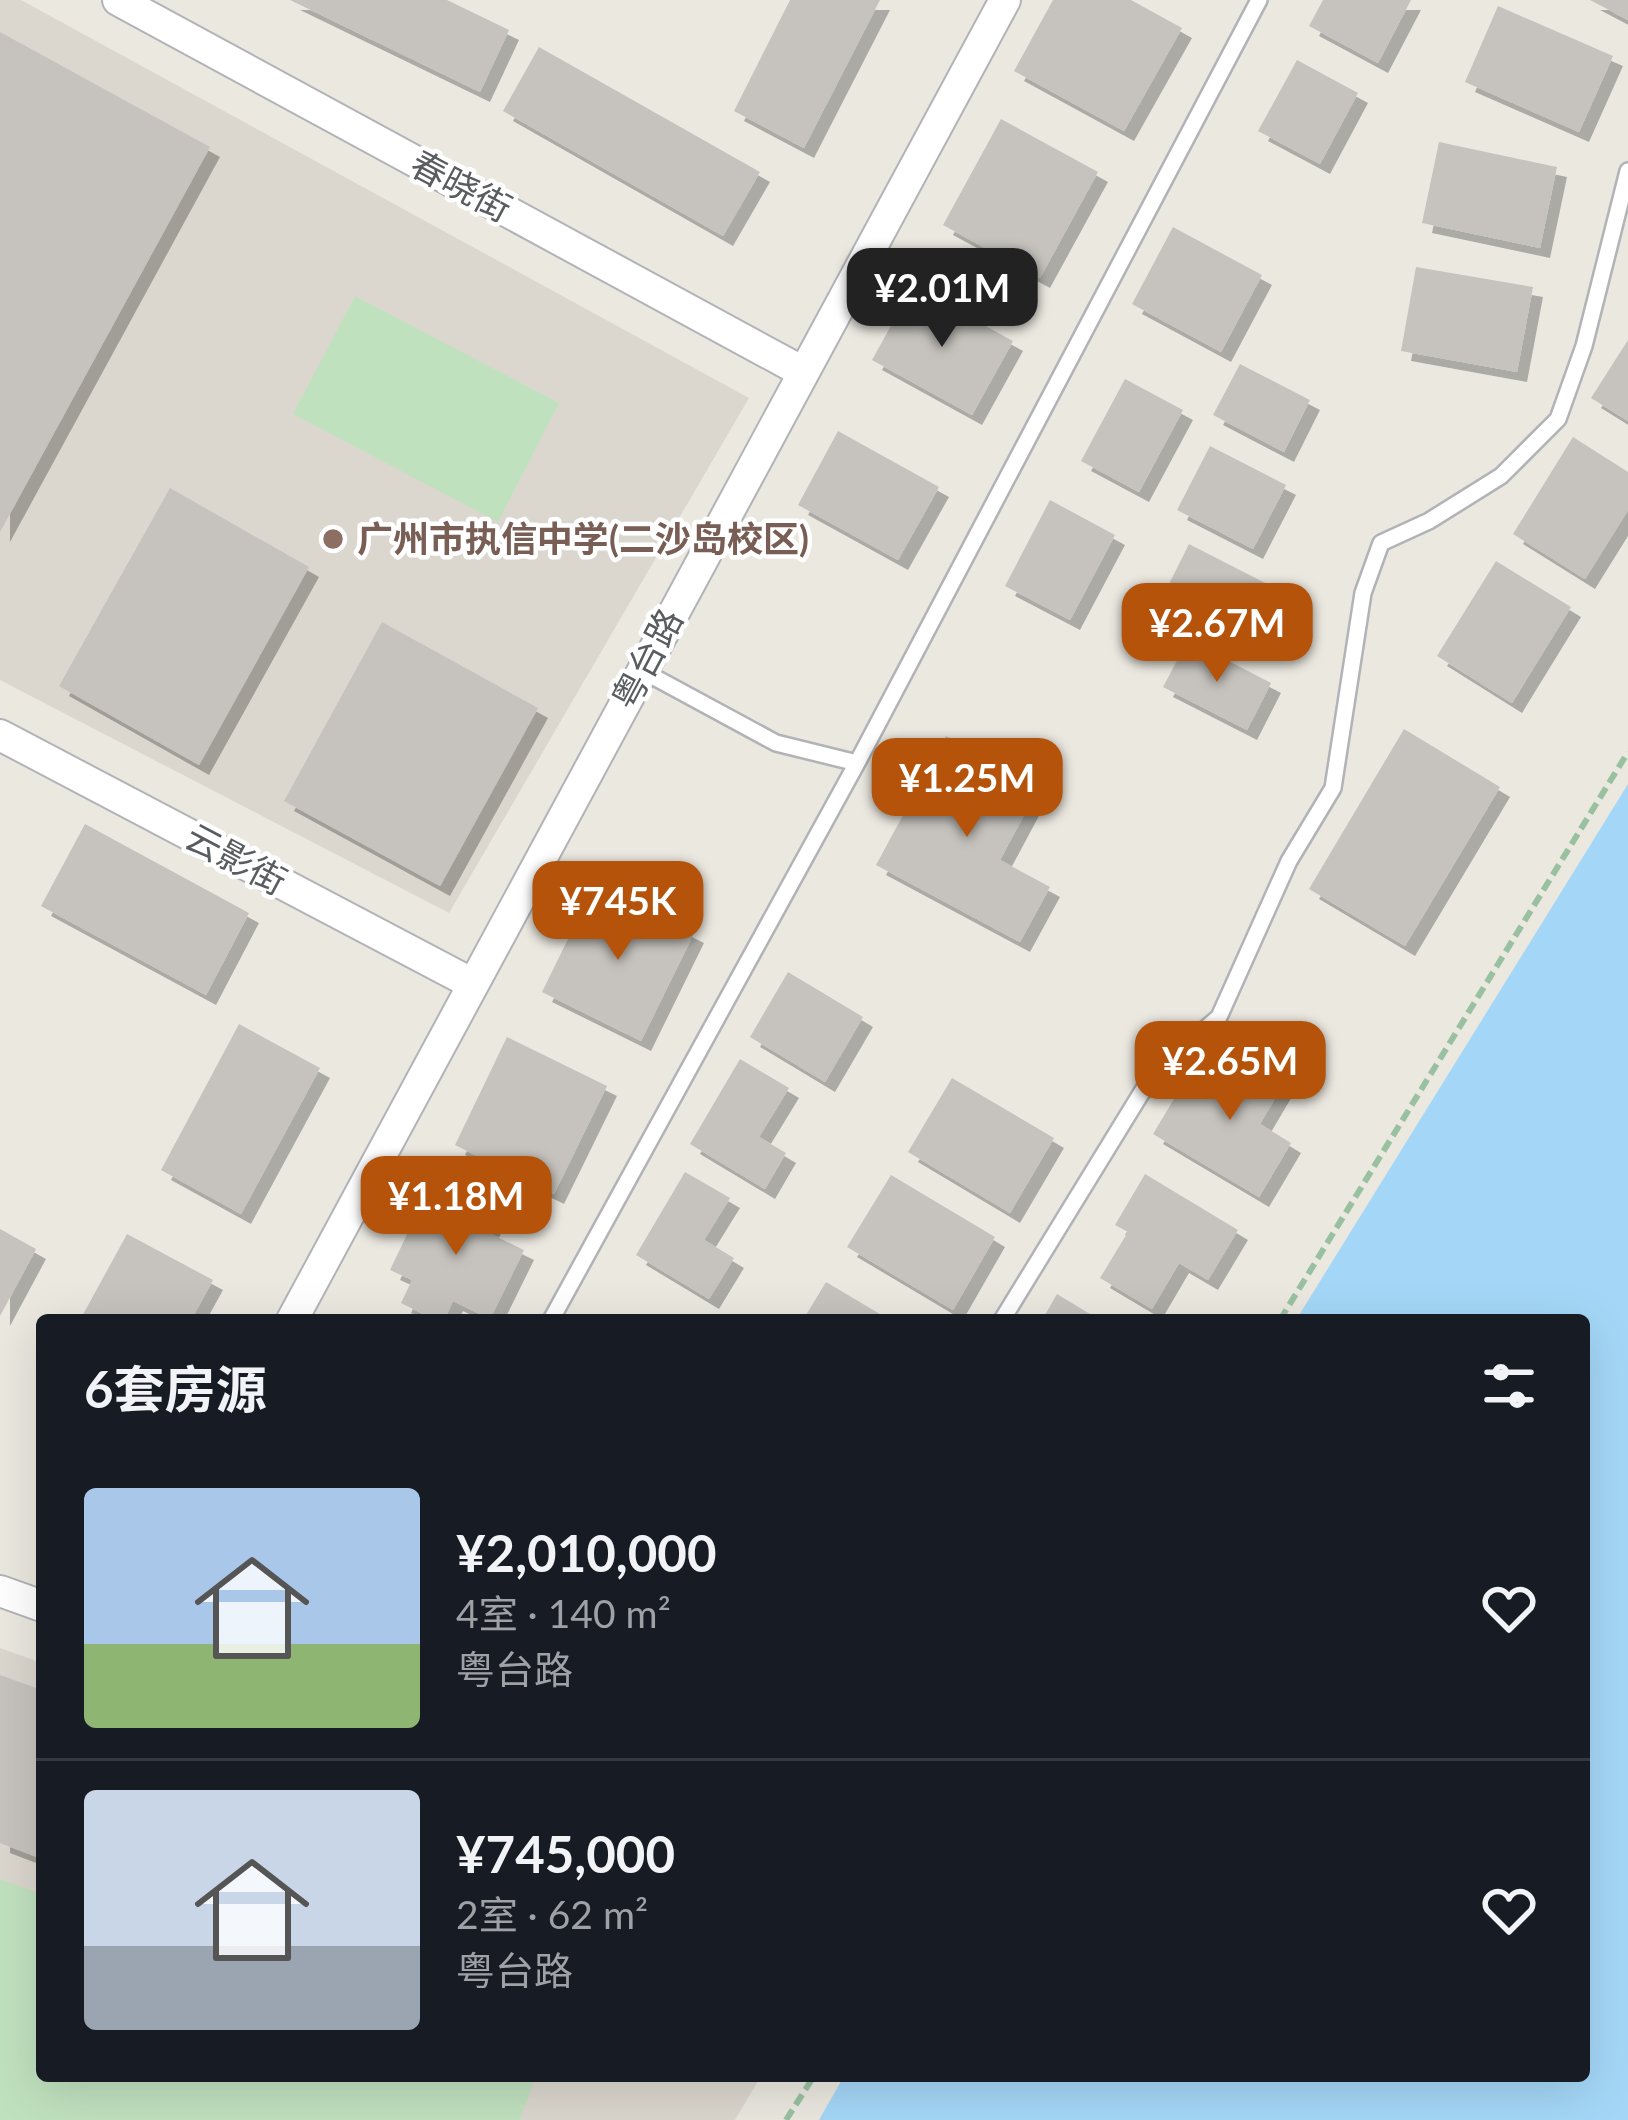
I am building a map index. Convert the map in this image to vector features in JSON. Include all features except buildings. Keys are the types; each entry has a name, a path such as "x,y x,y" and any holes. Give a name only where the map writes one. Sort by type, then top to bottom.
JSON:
{"street":[{"name":"春晓街","path":"118,0 803,371"},
{"name":"粤台路","path":"295,1314 1005,0"},
{"name":"云影街","path":"0,735 471,983"},
{"path":"0,1591 36,1604"}],"lane":[{"path":"554,1314 857,763 1259,0"},
{"path":"1006,1314 1153,1074 1220,1016 1288,861 1333,788 1363,593 1381,543 1429,521 1501,476 1558,418 1584,346 1628,171"},
{"path":"641,670 776,743 857,763"}],"path":[{"path":"1284,1314 1628,752"},
{"path":"786,2120 810,2082"}],"shaded area":[{"name":"广州市执信中学(二沙岛校区)","path":"0,0 21,0 749,398 449,913 0,680"},
{"path":"0,1648 36,1661 36,2082 757,2082 735,2120 0,2120"}],"green space":[{"path":"355,296 559,403 498,522 293,414"},
{"path":"0,1879 36,1892 36,2082 534,2082 520,2120 0,2120"}],"water":[{"path":"1628,784 1628,2120 819,2120 841,2082 1590,2082 1590,1314 1300,1314"}],"place":[{"name":"广州市执信中学(二沙岛校区)","path":"333,539"}]}
